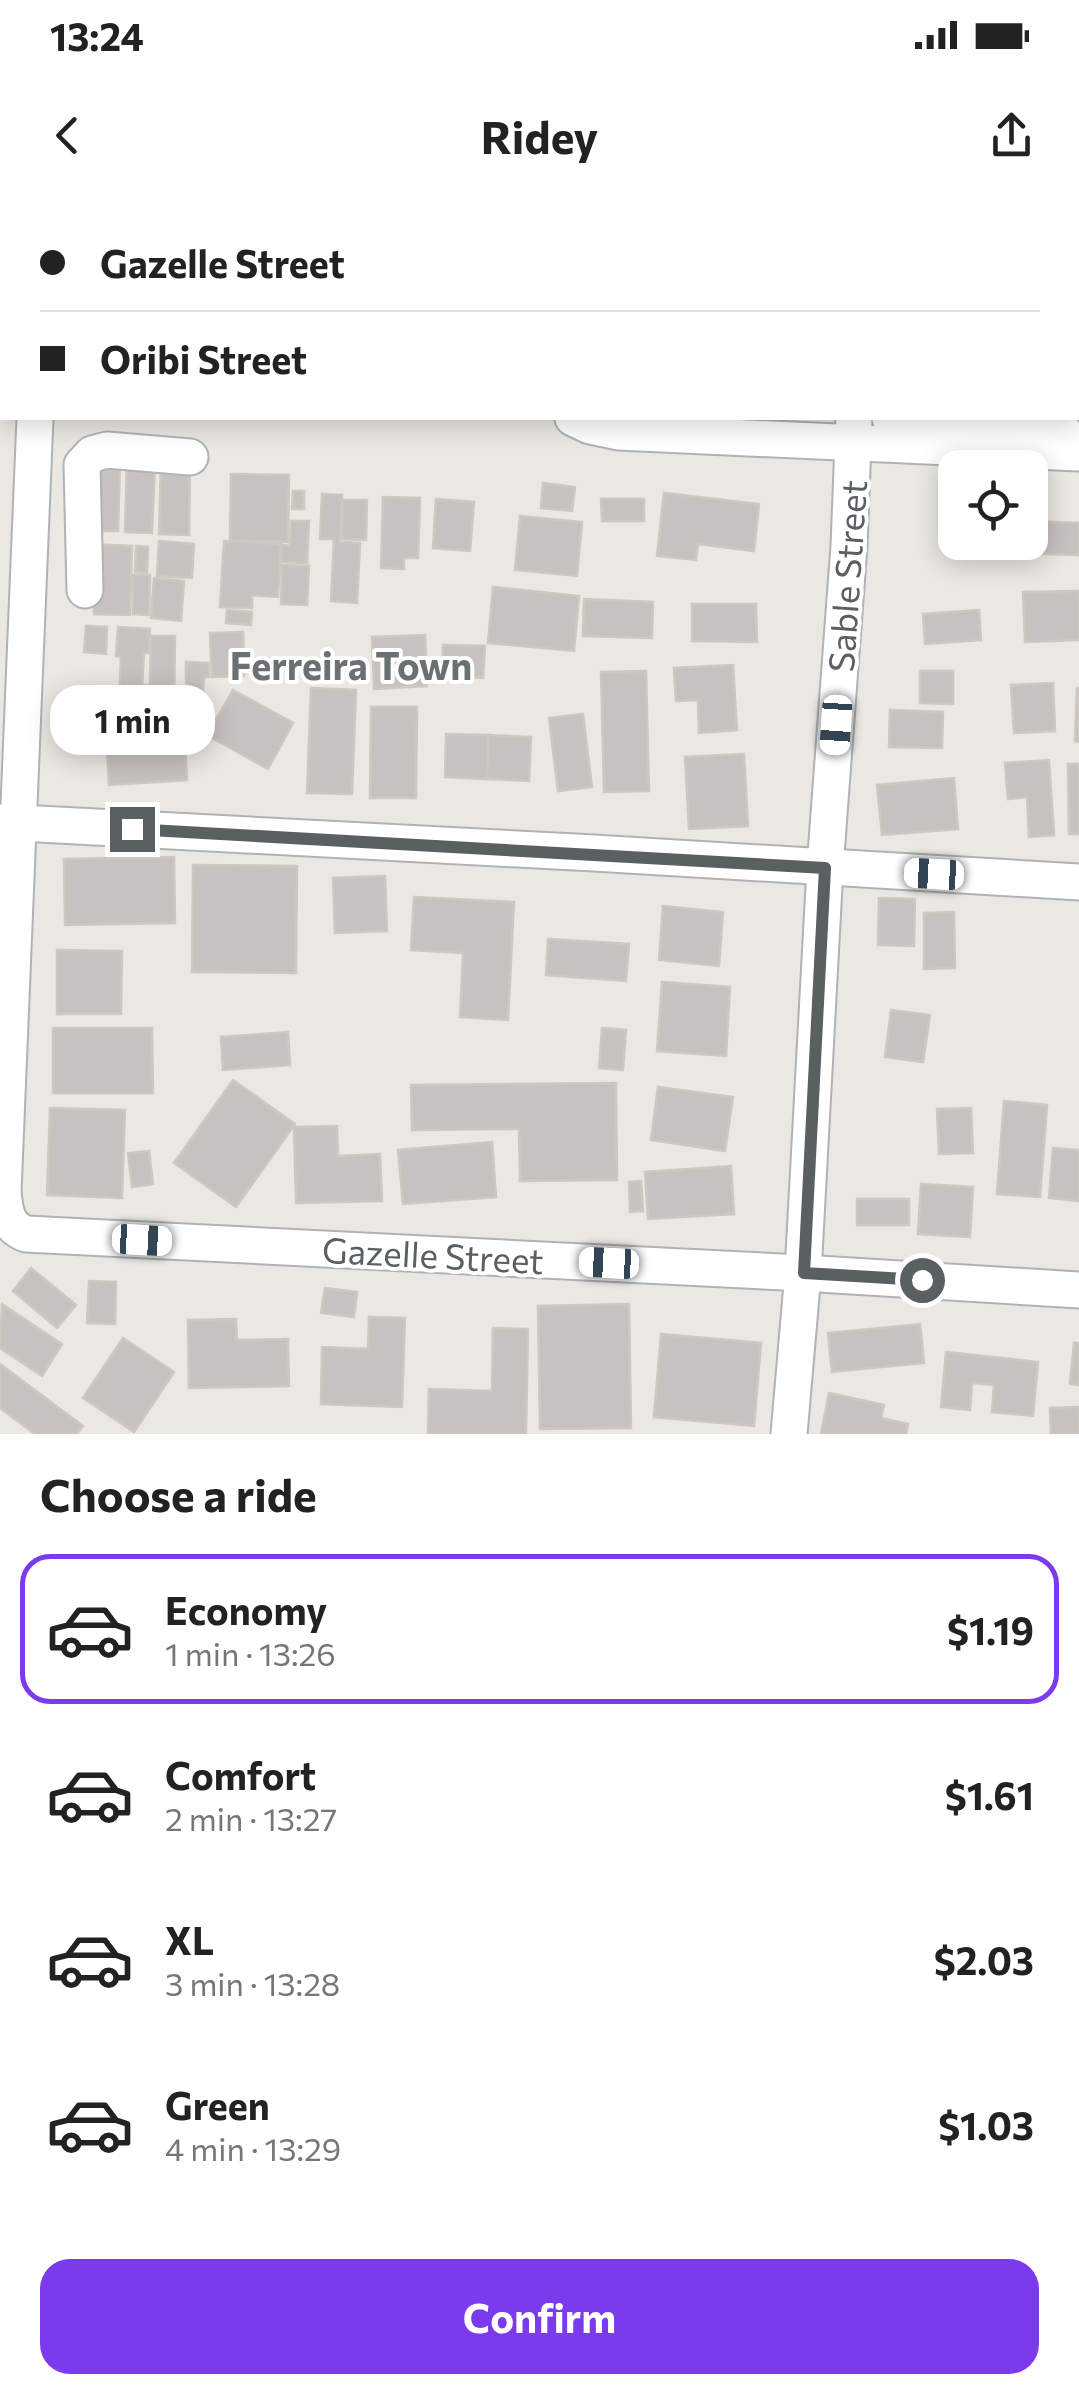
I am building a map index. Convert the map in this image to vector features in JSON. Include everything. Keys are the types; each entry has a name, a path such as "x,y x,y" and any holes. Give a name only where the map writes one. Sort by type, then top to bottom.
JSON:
{"street":[{"path":"35,420 8,822 1079,882"},
{"path":"576,420 618,432 854,431 1079,453"},
{"path":"912,420 1079,435"},
{"name":"Sable Street","path":"789,1434 804,1273 825,868 854,431"},
{"path":"84,590 82,465 92,454 107,450 190,457"},
{"path":"33,463 82,465"},
{"name":"Gazelle Street","path":"8,822 3,1192 11,1226 26,1234 1079,1290"}],"building":[{"path":"127,461 155,462 152,533 125,532"},
{"path":"161,462 190,462 189,535 159,534"},
{"path":"99,463 120,463 118,531 97,531"},
{"path":"231,474 289,475 288,542 230,541"},
{"path":"543,483 575,487 572,511 541,508"},
{"path":"293,491 304,491 304,509 292,509"},
{"path":"664,493 759,504 754,551 698,544 696,560 657,556"},
{"path":"322,494 342,495 340,542 360,543 357,603 331,601 334,539 320,539"},
{"path":"383,497 420,498 418,558 404,558 404,569 381,568"},
{"path":"436,499 474,502 470,551 433,548"},
{"path":"601,499 644,499 644,521 602,521"},
{"path":"343,500 367,500 366,540 342,539"},
{"path":"520,516 582,522 577,576 515,570"},
{"path":"291,521 309,521 307,563 281,562 282,545 290,546"},
{"path":"1048,522 1079,523 1079,555 1048,554"},
{"path":"159,541 194,544 192,578 157,576"},
{"path":"224,541 281,544 278,597 252,595 252,608 220,607"},
{"path":"90,544 132,546 130,615 94,614"},
{"path":"136,546 148,547 147,573 135,572"},
{"path":"282,565 309,566 307,605 281,604"},
{"path":"133,575 150,575 149,615 133,614"},
{"path":"154,578 184,581 181,621 151,618"},
{"path":"493,587 579,596 574,651 488,643"},
{"path":"1079,591 1079,640 1025,642 1023,592"},
{"path":"584,599 653,602 652,638 583,636"},
{"path":"692,604 756,604 757,642 692,641"},
{"path":"227,610 252,612 251,625 226,623"},
{"path":"979,610 981,640 925,644 923,614"},
{"path":"86,626 107,627 106,654 84,652"},
{"path":"118,627 150,629 149,653 144,653 141,703 119,702"},
{"path":"243,632 244,676 212,677 210,633"},
{"path":"425,635 427,686 374,689 372,637"},
{"path":"151,636 175,636 174,705 143,705 143,685 150,685"},
{"path":"443,645 485,646 483,678 442,676"},
{"path":"186,662 209,663 203,693 186,693"},
{"path":"733,665 737,730 699,733 698,700 676,701 674,668"},
{"path":"646,671 649,791 604,792 601,672"},
{"path":"920,671 953,671 953,704 920,703"},
{"path":"1053,683 1055,731 1014,733 1011,685"},
{"path":"311,688 356,690 352,794 307,793"},
{"path":"1079,688 1079,742 1075,741"},
{"path":"233,690 293,723 268,769 207,735"},
{"path":"371,707 417,707 416,798 370,798"},
{"path":"890,710 943,712 942,748 889,747"},
{"path":"183,712 187,780 109,785 105,716"},
{"path":"583,714 592,787 558,791 549,718"},
{"path":"446,734 488,735 487,779 445,777"},
{"path":"488,735 531,737 529,781 487,779"},
{"path":"744,754 748,826 689,829 685,757"},
{"path":"1049,760 1054,835 1029,837 1027,797 1008,799 1005,763"},
{"path":"1068,764 1079,764 1079,834 1069,834"},
{"path":"954,778 958,829 882,835 877,785"},
{"path":"174,857 175,923 65,925 64,859"},
{"path":"193,865 297,866 296,973 192,972"},
{"path":"385,876 387,931 335,933 333,878"},
{"path":"414,897 514,902 508,1020 460,1017 463,953 411,950"},
{"path":"879,898 915,899 914,946 878,945"},
{"path":"663,906 723,912 719,966 659,960"},
{"path":"954,912 955,968 924,969 924,913"},
{"path":"548,939 629,944 626,981 546,975"},
{"path":"57,950 122,951 121,1014 57,1014"},
{"path":"662,982 730,987 726,1056 657,1051"},
{"path":"891,1010 930,1015 923,1062 885,1057"},
{"path":"53,1028 152,1028 153,1093 53,1093"},
{"path":"602,1028 626,1030 623,1070 599,1068"},
{"path":"288,1032 290,1065 223,1070 221,1037"},
{"path":"233,1080 295,1124 236,1207 174,1163"},
{"path":"616,1083 617,1180 520,1181 519,1129 412,1130 411,1085"},
{"path":"658,1087 733,1097 725,1151 651,1140"},
{"path":"1004,1101 1047,1105 1040,1197 997,1194"},
{"path":"50,1108 125,1110 122,1198 47,1195"},
{"path":"971,1108 973,1153 939,1154 937,1109"},
{"path":"337,1126 338,1156 380,1154 382,1201 296,1203 294,1127"},
{"path":"492,1142 496,1197 403,1204 398,1150"},
{"path":"1053,1148 1079,1150 1079,1201 1049,1198"},
{"path":"149,1151 153,1184 132,1187 128,1153"},
{"path":"731,1166 734,1214 648,1219 645,1172"},
{"path":"641,1181 643,1211 630,1212 629,1182"},
{"path":"921,1184 973,1187 970,1237 918,1234"},
{"path":"857,1199 909,1199 909,1225 857,1225"},
{"path":"31,1268 76,1305 57,1328 13,1291"},
{"path":"89,1281 116,1282 115,1324 87,1323"},
{"path":"325,1288 357,1292 354,1317 321,1313"},
{"path":"2,1304 62,1344 42,1376 0,1348"},
{"path":"629,1304 631,1428 540,1429 538,1306"},
{"path":"369,1317 405,1318 402,1407 321,1404 322,1347 368,1349"},
{"path":"236,1319 237,1340 288,1339 289,1386 189,1388 188,1320"},
{"path":"920,1324 924,1363 832,1372 828,1333"},
{"path":"493,1328 528,1329 526,1434 428,1434 429,1389 492,1391"},
{"path":"661,1334 761,1343 754,1426 654,1417"},
{"path":"123,1338 174,1372 134,1432 83,1398"},
{"path":"1074,1343 1079,1343 1079,1385 1070,1384"},
{"path":"946,1352 1038,1362 1033,1416 992,1412 994,1385 972,1383 970,1410 941,1407"},
{"path":"0,1364 83,1426 77,1434 35,1434 0,1408"},
{"path":"829,1393 884,1405 881,1418 908,1424 906,1434 821,1434"},
{"path":"1079,1407 1079,1434 1051,1434 1050,1408"}],"district":[{"name":"Ferreira Town","path":"351,664"}],"route":[{"path":"132,829 825,868 804,1273 922,1280"}]}
